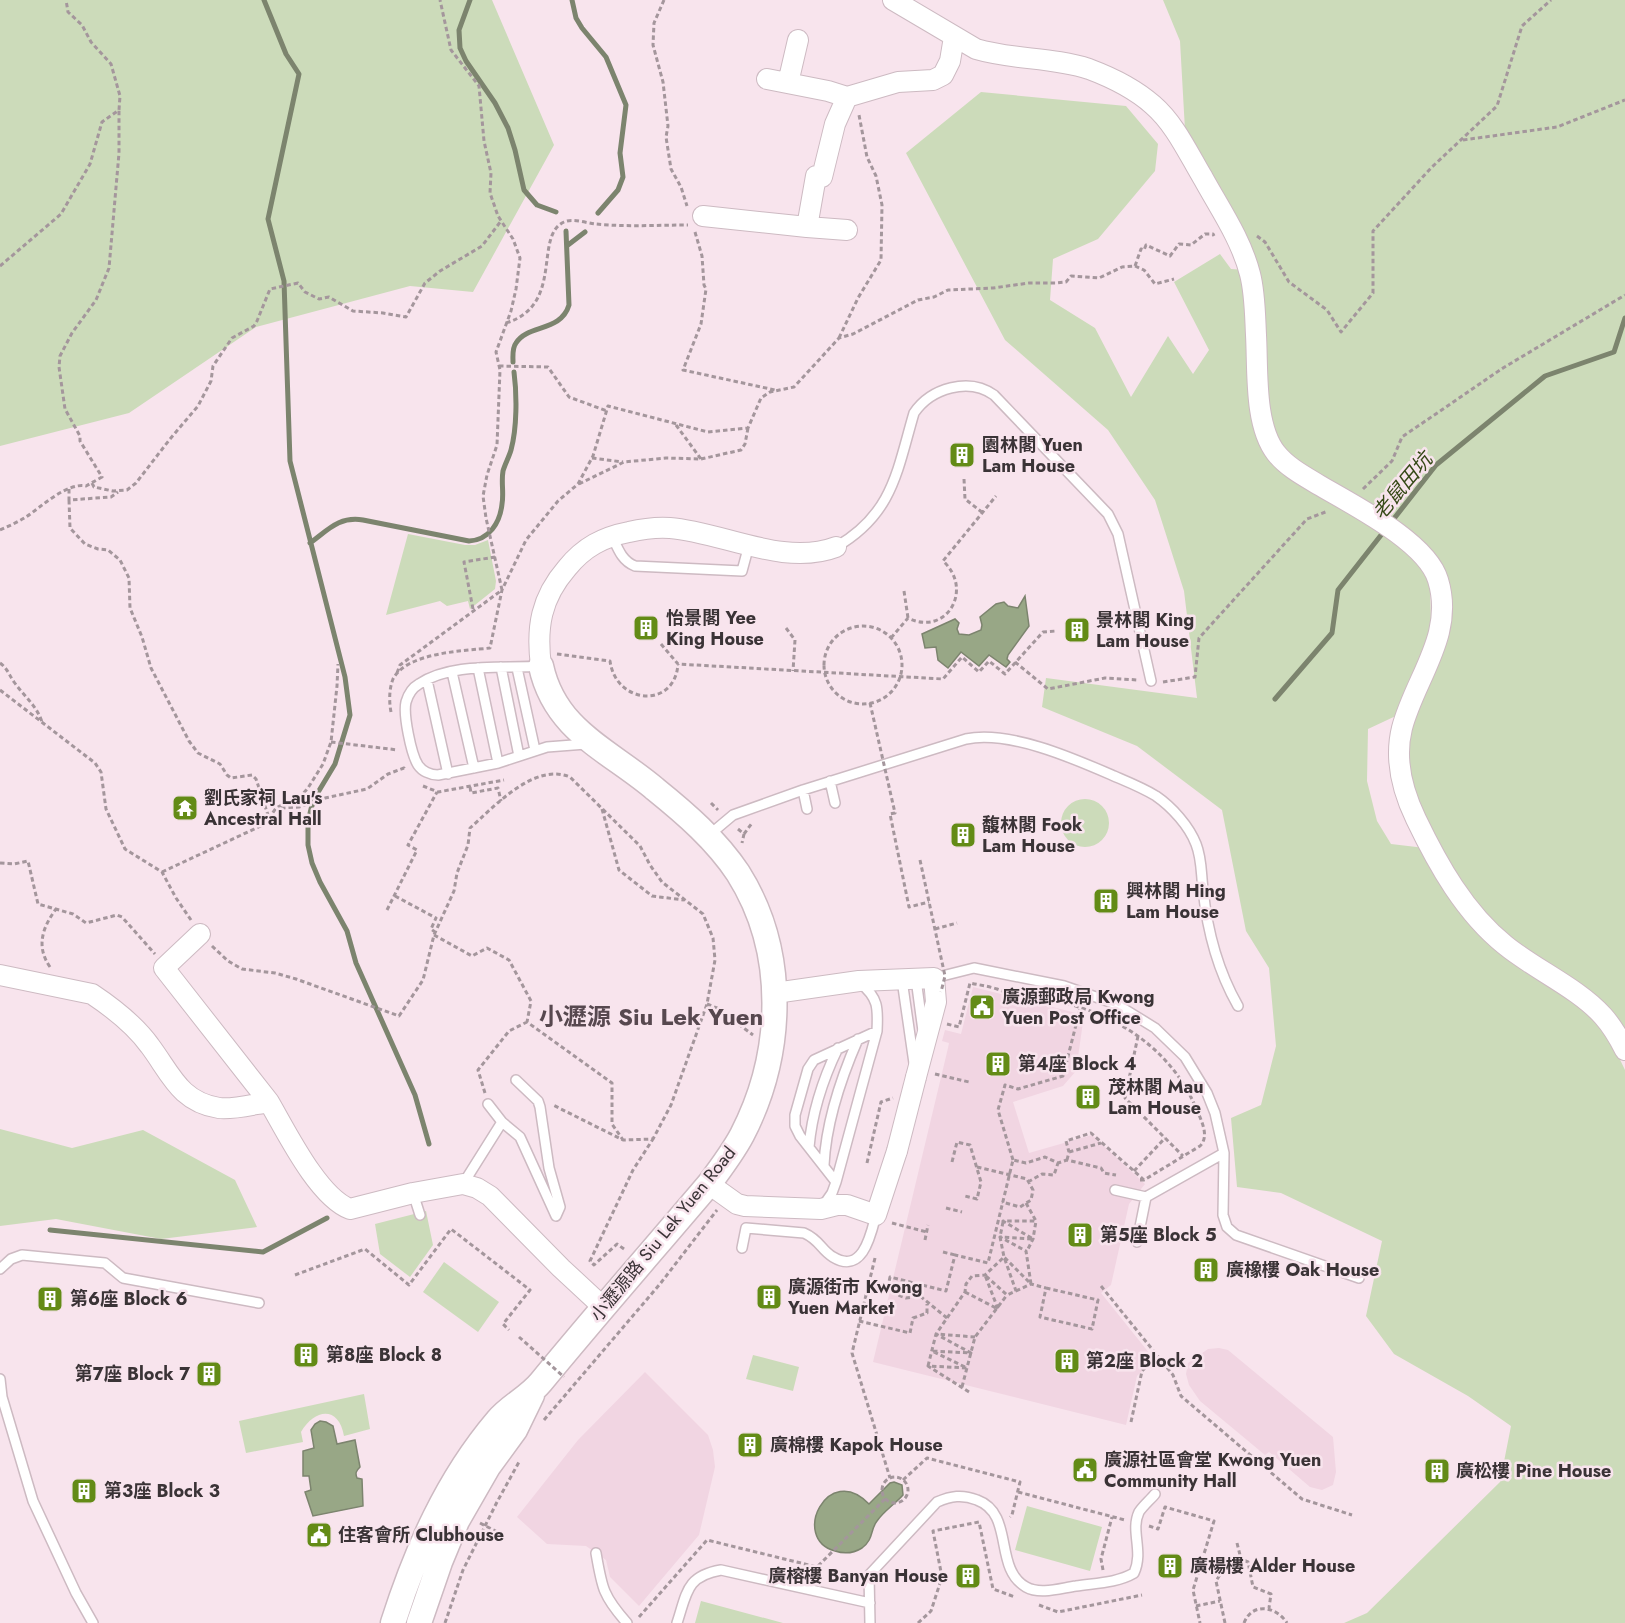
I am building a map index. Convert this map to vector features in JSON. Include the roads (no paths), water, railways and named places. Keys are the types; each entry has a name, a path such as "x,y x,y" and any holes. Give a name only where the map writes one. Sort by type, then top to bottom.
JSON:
{"street":[{"path":"893,0 976,49 990,53 1032,57 1087,69 1125,84 1156,108 1181,140 1238,240 1251,277 1260,403 1262,421 1268,440 1276,453 1299,473 1415,547 1429,562 1438,580 1441,602 1440,626 1433,655 1403,726 1400,743 1401,783 1417,821 1449,878 1473,914 1504,945 1592,1004 1605,1018 1625,1050"},
{"path":"767,79 855,94 898,82 926,81 939,78 950,61 954,37"},
{"path":"788,83 798,40"},
{"path":"807,226 816,176 822,177 835,124 855,94"},
{"path":"703,216 846,230"},
{"name":"小瀝源路 Siu Lek Yuen Road","path":"393,1623 438,1507 453,1482 498,1420 535,1390 603,1307 718,1191 764,1082 774,1026 775,993 767,945 751,898 738,874 708,836 647,782 577,731 561,712 548,690 540,663 539,624 550,592 563,572 591,545 612,536 646,528 693,531 749,545 805,552 820,552 836,547"},
{"path":"200,934 164,968 269,1102 310,1170 332,1197 342,1206 350,1209 463,1184 477,1188 490,1196 603,1307"},
{"path":"0,975 92,994 116,1011 150,1046 181,1090 192,1098 221,1109 269,1102"},
{"path":"718,1191 737,1204 745,1206 821,1209 848,1205 880,1218 897,1151 923,1075 925,1045 936,1002 923,982 859,981 775,993"},
{"name":"小瀝源路 Siu Lek Yuen Road","path":"419,1623 436,1570 457,1521 488,1467 515,1430 535,1390"}],"lane":[{"name":"小瀝源路 Siu Lek Yuen Road","path":"836,547 861,529 887,496 899,471 914,414 918,407 927,399 952,388 973,386 985,389 994,395 1078,481 1113,523 1118,534 1151,681"},
{"path":"612,536 626,561 635,566 742,571 749,545"},
{"path":"535,750 540,663 452,672 427,680 413,689 405,705 411,743 417,762 424,771 433,775 498,764 535,750 591,743"},
{"path":"501,667 519,756"},
{"path":"478,668 498,764"},
{"path":"452,672 474,768"},
{"path":"427,680 448,774"},
{"path":"708,836 733,815 803,790 957,742 981,737 1063,754 1158,797 1182,821 1197,845 1205,903 1219,964 1228,989 1238,1006"},
{"path":"830,782 835,803"},
{"path":"803,790 807,809"},
{"path":"923,1075 923,982 974,968 1064,986 1116,1004 1155,1028 1185,1058 1207,1093 1215,1113 1224,1154 1223,1215 1227,1227 1236,1235 1359,1278"},
{"path":"821,1209 832,1193 836,1182 877,1031 878,1008 870,991 859,981"},
{"path":"836,1182 795,1126 795,1115 805,1078 814,1060 877,1031"},
{"path":"824,1165 825,1141 847,1065 858,1039"},
{"path":"809,1148 811,1126 826,1072 838,1048"},
{"path":"488,1104 502,1122 520,1137 556,1216 560,1207 549,1168 540,1107 538,1101 516,1080"},
{"path":"463,1184 502,1122"},
{"path":"1115,1190 1146,1197 1224,1154"},
{"path":"414,1193 420,1215"},
{"path":"1137,1242 1146,1197"},
{"path":"742,1248 746,1227 804,1233 813,1237 833,1258 852,1260 860,1256 866,1248 880,1218"},
{"path":"0,1269 11,1259 22,1255 105,1263 123,1278 260,1303"},
{"path":"0,1379 2,1397 33,1501 76,1593 93,1623"},
{"path":"870,1623 869,1575 937,1502 951,1496 966,1496 980,1501 992,1511 999,1524 1005,1541 1007,1561 1014,1577 1028,1588 1046,1591 1106,1582 1125,1578 1134,1573 1139,1563 1136,1523 1140,1512 1155,1494"},
{"path":"596,1553 602,1590 627,1623"},
{"path":"677,1623 688,1590 697,1578 721,1570 870,1603"}],"waterway":[{"path":"264,0 286,54 299,74 268,219 284,281 290,461 345,677 350,715 335,764 314,799 308,822 308,845 320,882 347,931 356,963 415,1095 429,1144"},
{"path":"470,0 459,30 460,48 508,128 524,190 537,205 556,212"},
{"path":"572,0 576,18 606,57 626,105 620,153 623,177 618,190 598,213"},
{"path":"513,362 514,347 521,337 559,320 569,305 566,231"},
{"path":"568,245 585,232"},
{"name":"老鼠田坑","path":"1275,699 1332,633 1338,590 1436,465 1545,376 1614,352 1625,318"},
{"path":"310,543 334,525 355,519 469,541 488,534 496,524 501,511 503,471 513,441 516,411 514,372"},
{"path":"50,1230 263,1252 327,1218"}],"place":[{"name":"園林閣 Yuen Lam House","path":"962,455"},
{"name":"怡景閣 Yee King House","path":"646,628"},
{"name":"景林閣 King Lam House","path":"1077,630"},
{"name":"劉氏家祠 Lau's Ancestral Hall","path":"185,808"},
{"name":"馥林閣 Fook Lam House","path":"963,835"},
{"name":"興林閣 Hing Lam House","path":"1106,901"},
{"name":"廣源郵政局 Kwong Yuen Post Office","path":"982,1007"},
{"name":"第4座 Block 4","path":"998,1064"},
{"name":"茂林閣 Mau Lam House","path":"1088,1097"},
{"name":"第5座 Block 5","path":"1080,1235"},
{"name":"廣橡樓 Oak House","path":"1206,1270"},
{"name":"廣源街市 Kwong Yuen Market","path":"769,1297"},
{"name":"第6座 Block 6","path":"50,1299"},
{"name":"第8座 Block 8","path":"306,1355"},
{"name":"第2座 Block 2","path":"1067,1361"},
{"name":"第7座 Block 7","path":"209,1374"},
{"name":"廣棉樓 Kapok House","path":"750,1445"},
{"name":"廣源社區會堂 Kwong Yuen Community Hall","path":"1085,1470"},
{"name":"廣松樓 Pine House","path":"1437,1471"},
{"name":"第3座 Block 3","path":"84,1491"},
{"name":"住客會所 Clubhouse","path":"319,1535"},
{"name":"廣楊樓 Alder House","path":"1170,1566"},
{"name":"廣榕樓 Banyan House","path":"968,1576"}],"district":[{"name":"小瀝源 Siu Lek Yuen","path":"651,1017"}]}
